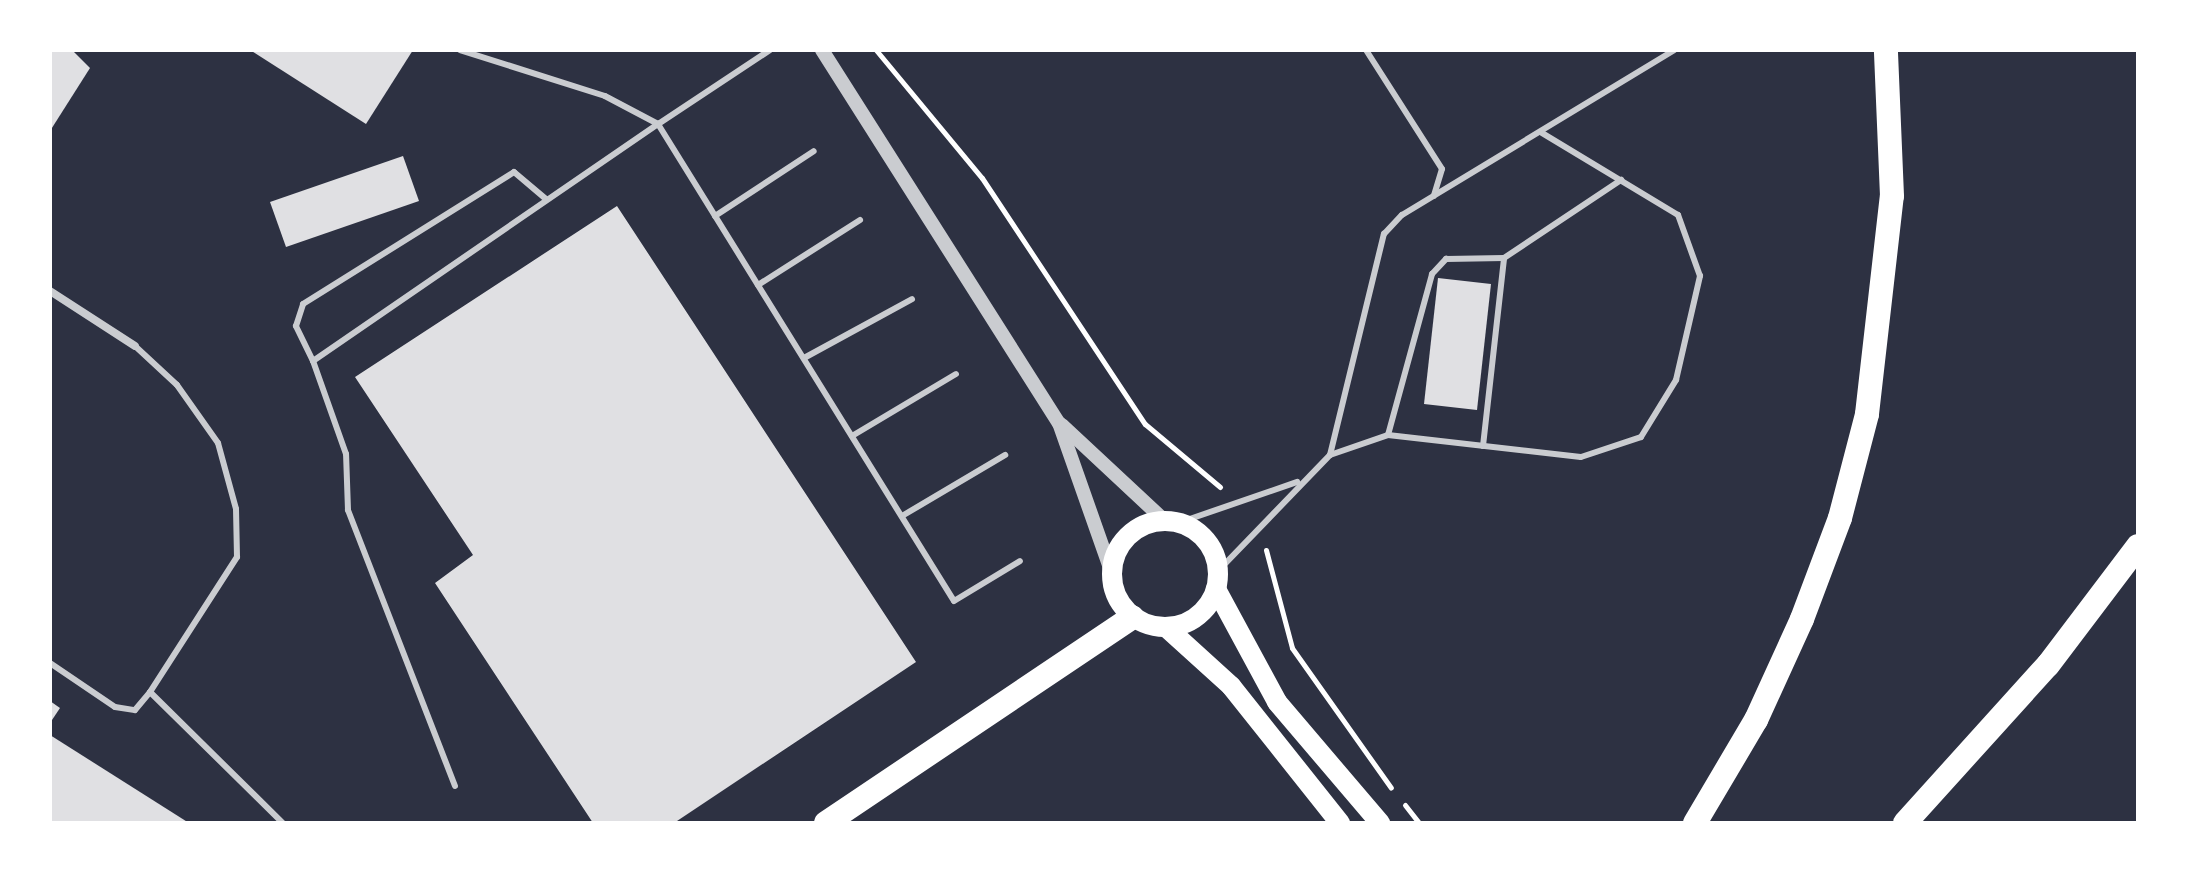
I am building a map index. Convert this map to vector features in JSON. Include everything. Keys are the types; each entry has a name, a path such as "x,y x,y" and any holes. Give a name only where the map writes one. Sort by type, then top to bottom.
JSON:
{"highway":[{"path":"1695,823 1756,720 1802,619 1840,518 1867,414 1892,196 1886,50"},
{"path":"1905,823 2048,665 2138,546"},
{"path":"826,823 1132,617"}],"main road":[{"path":"1340,823 1231,686 1166,627 1132,617 1111,571 1126,537 1172,521 1210,545 1217,580 1277,702 1380,823"},
{"path":"1166,627 1190,621 1217,580"}],"street":[{"path":"822,50 1059,423 1111,571"},
{"path":"50,291 135,346"},
{"path":"1059,423 1172,521"}],"lane":[{"path":"460,50 605,96 658,124 954,601 1020,561"},
{"path":"313,361 546,199 770,50"},
{"path":"1366,50 1442,169 1434,196"},
{"path":"1330,455 1375,256 1402,215 1542,133 1674,50"},
{"path":"1217,580 1301,481 1330,455 1388,435 1581,457 1641,437 1676,380 1700,276 1678,215 1542,133"},
{"path":"715,216 814,151"},
{"path":"455,786 348,510 346,454 313,361 296,326 303,304 514,172 546,199"},
{"path":"1388,435 1432,274 1446,259 1504,258 1621,180"},
{"path":"758,285 860,220"},
{"path":"1483,446 1504,258"},
{"path":"804,358 912,299"},
{"path":"50,663 115,707 135,710 150,692 237,557 236,509 218,443 177,385 135,346"},
{"path":"852,436 956,374"},
{"path":"902,516 1005,455"},
{"path":"1172,521 1236,508 1301,481"},
{"path":"150,692 283,823"}],"path":[{"path":"876,50 982,178 1145,424 1213,479 1236,508"},
{"path":"1255,534 1270,556 1292,648 1319,695 1419,823"}],"building":[{"path":"50,50 72,50 90,68 50,131"},
{"path":"250,50 413,50 366,124"},
{"path":"403,156 419,201 286,247 270,202"},
{"path":"617,206 916,662 674,823 593,823 435,583 473,555 355,377"},
{"path":"1438,278 1491,284 1477,410 1424,404"},
{"path":"50,701 60,708 50,723"},
{"path":"50,735 189,823 50,823"}]}
